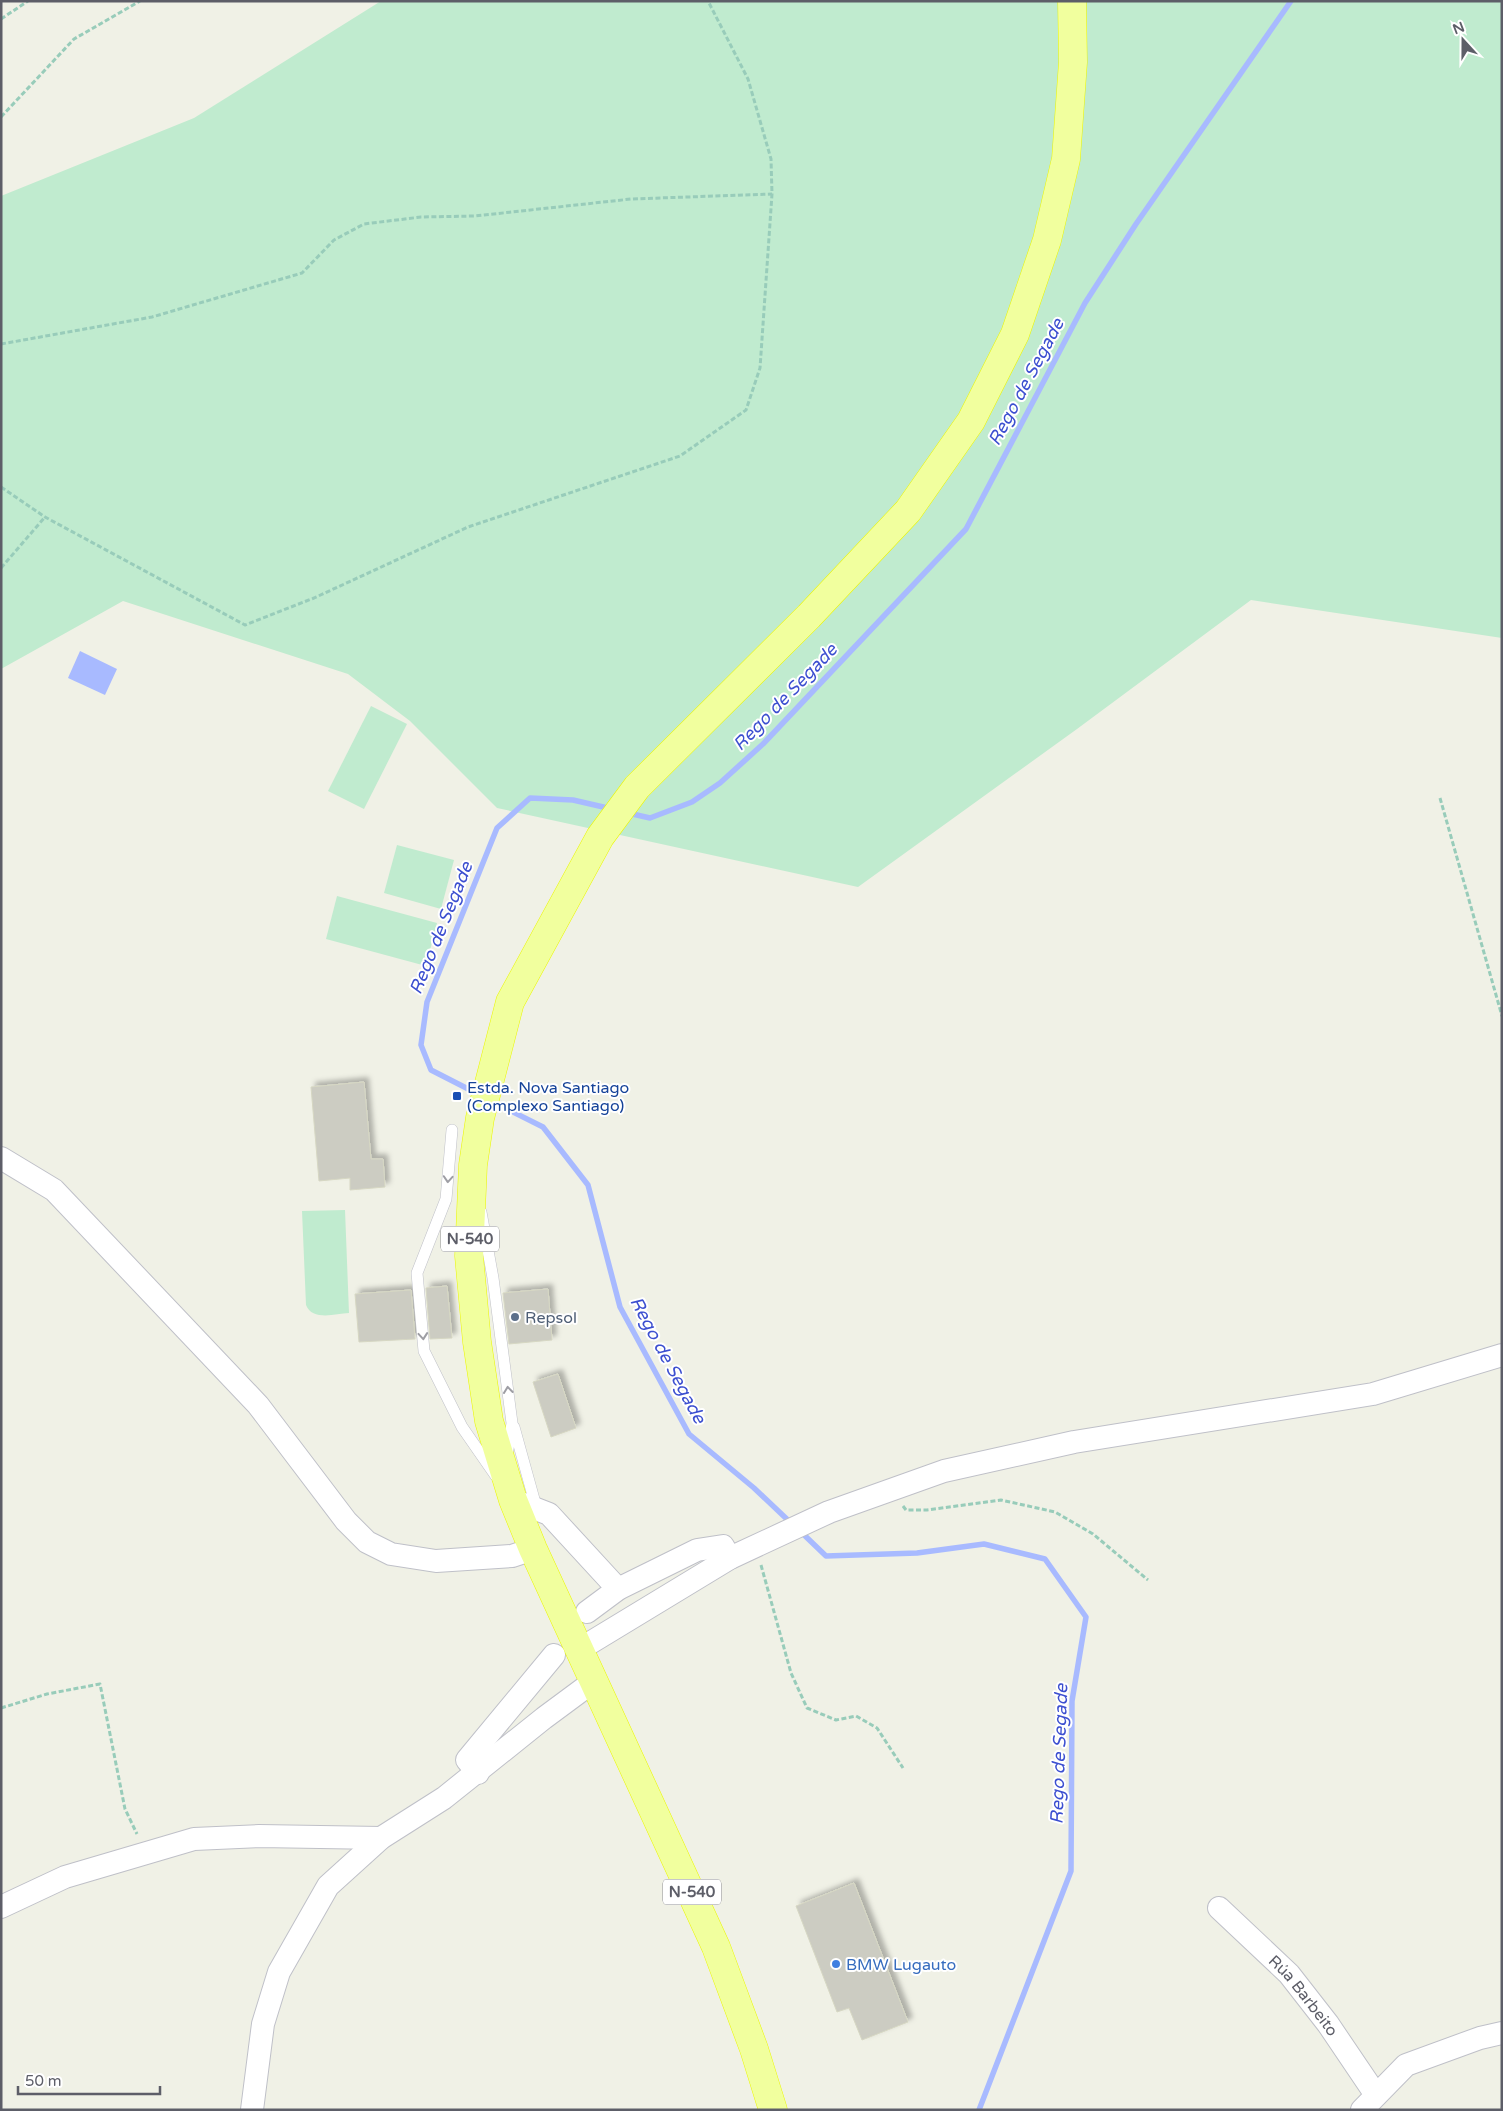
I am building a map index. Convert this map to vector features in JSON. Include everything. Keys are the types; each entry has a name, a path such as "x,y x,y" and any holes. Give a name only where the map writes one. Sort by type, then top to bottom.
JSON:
{"highway":[{"name":"N-540","path":"773,2110 754,2049 716,1947 594,1681 567,1652 533,1549 525,1505 504,1473 489,1422 477,1342 469,1256 473,1165 480,1118 510,1002 600,837 637,787 809,616 908,511 971,422 1015,334 1047,240 1066,159 1073,62 1072,1"}],"street":[{"path":"1,1158 54,1190 258,1404 346,1521 367,1542 391,1554 436,1561 512,1556 533,1549"},
{"path":"478,1772 467,1760 567,1652 730,1558 830,1512 944,1471 1074,1442 1373,1394 1502,1355"},
{"path":"525,1505 549,1514 618,1590"},
{"path":"587,1612 618,1590 697,1550 723,1546 730,1558"},
{"path":"252,2110 263,2024 279,1972 328,1886 381,1838 444,1798 544,1718 594,1681"},
{"path":"1,1907 65,1877 194,1839 259,1836 381,1838"},
{"name":"Rúa Barbeito","path":"1219,1908 1289,1974 1328,2024 1369,2103"},
{"path":"1369,2103 1406,2065 1480,2038 1502,2033"}],"lane":[{"path":"452,1130 446,1199 418,1273 424,1351 462,1427 525,1505"},
{"path":"473,1165 493,1278 525,1505"},
{"path":"504,1473 512,1423"}],"path":[{"path":"1,19 28,1"},
{"path":"1,117 74,39 140,1"},
{"path":"1,487 45,517 245,625 314,598 468,527 680,456 746,410 760,368 772,194 771,159 748,79 708,1"},
{"path":"1,14 8,13"},
{"path":"1,344 152,317 302,274 334,240 364,224 421,217 475,216 631,199 772,194"},
{"path":"1,568 45,517"},
{"path":"1440,798 1502,1016"},
{"path":"890,1490 906,1510 927,1510 1001,1500 1055,1512 1093,1534 1148,1580"},
{"path":"756,1547 791,1673 808,1708 836,1720 856,1716 877,1728 903,1768"},
{"path":"1,1708 47,1694 100,1684 126,1809 146,1853"}],"green space":[{"path":"381,1 1502,1 1502,638 1251,600 1077,729 858,887 497,808 410,721 348,674 123,601 1,669 1,196 194,118"},
{"path":"371,706 407,724 364,809 328,791"},
{"path":"397,845 454,860 441,909 384,893"},
{"path":"337,896 437,923 426,966 326,939"},
{"path":"345,1210 349,1313 319,1315 309,1310 306,1305 302,1211"}],"water":[{"path":"80,651 117,669 105,695 68,678"}],"building":[{"path":"364,1082 371,1159 383,1159 385,1187 350,1190 350,1178 319,1181 311,1087"},
{"path":"447,1286 452,1338 430,1339 426,1288"},
{"path":"548,1289 552,1340 509,1344 503,1293"},
{"path":"411,1290 415,1339 359,1342 355,1294"},
{"path":"558,1374 576,1428 551,1437 533,1382"},
{"path":"854,1883 908,2022 862,2040 849,2008 837,2012 796,1906"}],"waterway":[{"name":"Rego de Segade","path":"628,813 650,818 692,802 720,783 763,744 966,529 1085,303 1136,224 1291,1"},
{"name":"Rego de Segade","path":"478,1094 431,1070 421,1045 427,1002 497,828 530,798 573,800 612,809"},
{"name":"Rego de Segade","path":"491,1101 543,1127 588,1185 620,1307 689,1434 754,1488 791,1523"},
{"name":"Rego de Segade","path":"800,1531 826,1556 917,1553 984,1544 1045,1559 1086,1617 1072,1701 1071,1871 979,2110"}],"place":[{"name":"Estda. Nova Santiago (Complexo Santiago)","path":"457,1096"},
{"name":"Repsol","path":"515,1317"},
{"name":"BMW Lugauto","path":"836,1964"}]}
